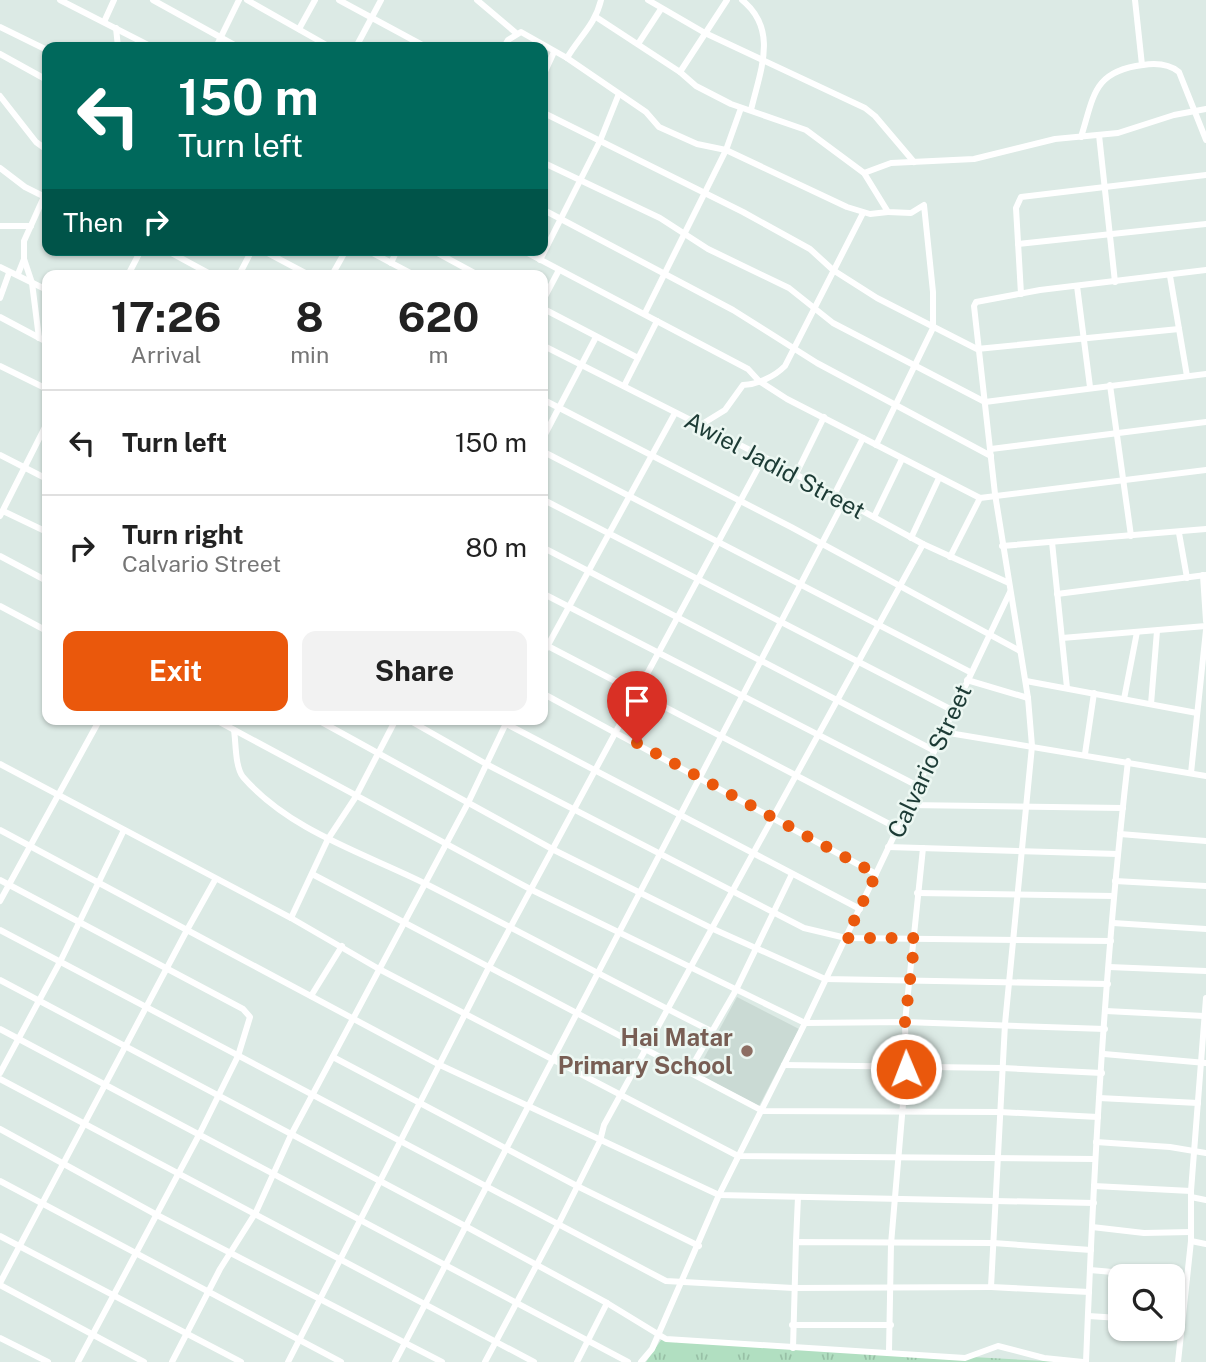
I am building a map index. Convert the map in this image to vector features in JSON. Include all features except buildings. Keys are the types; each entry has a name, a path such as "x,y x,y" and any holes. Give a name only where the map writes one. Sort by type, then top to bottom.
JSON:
{"street":[{"path":"60,0 140,42"},
{"path":"104,22 114,0"},
{"path":"153,0 229,42"},
{"path":"218,42 239,0"},
{"path":"247,0 321,42"},
{"path":"299,29 315,0"},
{"path":"340,0 417,42"},
{"path":"359,42 381,0"},
{"path":"477,0 516,33 527,33 540,42"},
{"path":"567,58 596,18 601,0"},
{"path":"648,0 705,33 865,108 914,162"},
{"path":"680,72 727,0"},
{"path":"742,0 762,21 764,35 762,60 751,110"},
{"path":"1135,0 1143,65"},
{"path":"638,44 661,9"},
{"path":"596,18 680,72 696,86 741,107 800,127 864,173 888,212"},
{"path":"0,27 42,48"},
{"path":"116,28 117,42"},
{"path":"508,42 516,33"},
{"path":"548,48 646,112 659,127 697,144 726,150 863,213 911,213 924,205 933,292 933,328 876,445"},
{"path":"548,65 554,52"},
{"path":"0,54 42,77"},
{"path":"1080,137 1102,80 1112,71 1164,64 1177,70 1206,140"},
{"path":"548,244 600,141 618,96"},
{"path":"2,100 42,146"},
{"path":"645,313 726,150 741,107"},
{"path":"864,173 891,163 974,159 1055,139 1118,133 1174,115 1206,109"},
{"path":"548,116 810,249 834,270 877,298 977,349 1179,329"},
{"path":"1099,135 1115,282"},
{"path":"548,165 660,218 716,253 789,288 833,323 985,402 1206,374"},
{"path":"0,168 42,193"},
{"path":"1021,294 1016,208 1021,197 1206,175"},
{"path":"39,338 32,283 24,259 24,241 42,203"},
{"path":"548,212 750,320 795,350 991,453 1206,422"},
{"path":"699,426 724,410 743,385 776,375 795,350 863,213"},
{"path":"1018,244 1206,224"},
{"path":"0,226 31,226"},
{"path":"177,256 203,270"},
{"path":"274,256 300,270"},
{"path":"378,256 404,270"},
{"path":"391,263 394,256"},
{"path":"443,256 469,270"},
{"path":"533,256 645,313 748,369 759,381 824,417 980,498 995,494 1206,470"},
{"path":"540,260 542,256"},
{"path":"0,298 24,259"},
{"path":"0,267 42,288"},
{"path":"548,291 559,270"},
{"path":"991,1287 1005,1024 1032,746 1026,681 995,494 977,349 975,304 1021,294 1206,270"},
{"path":"1170,276 1187,376"},
{"path":"1077,286 1090,387"},
{"path":"548,311 638,358"},
{"path":"0,317 42,340"},
{"path":"624,386 657,321"},
{"path":"548,429 596,337"},
{"name":"Awiel Jadid Street","path":"548,348 764,457 911,538 1009,587"},
{"path":"0,366 42,387"},
{"path":"1110,385 1131,536"},
{"path":"548,402 740,501 1020,651"},
{"path":"548,639 630,499 675,413"},
{"path":"796,474 824,417"},
{"path":"42,438 1,514 42,530"},
{"path":"834,495 863,438"},
{"path":"548,454 630,499 720,542 970,672"},
{"path":"0,455 42,477"},
{"path":"288,1362 489,967 764,457"},
{"path":"874,517 902,459"},
{"path":"911,538 939,478"},
{"path":"950,557 980,498"},
{"path":"395,1362 599,976 844,501"},
{"path":"548,502 952,710"},
{"path":"1002,546 1206,529"},
{"path":"1179,533 1187,578"},
{"path":"1052,542 1067,688"},
{"path":"485,1362 558,1225 620,1095 923,544"},
{"path":"548,550 933,750"},
{"path":"0,556 42,578"},
{"path":"1058,594 1205,575 1206,626 1191,773"},
{"name":"Calvario Street","path":"641,1362 659,1333 719,1195 763,1111 860,909 1009,587"},
{"path":"548,596 742,698 916,785"},
{"path":"0,606 42,628"},
{"path":"1062,638 1206,626"},
{"path":"1151,704 1157,631"},
{"path":"1124,699 1137,632"},
{"path":"548,646 897,828"},
{"path":"967,680 1028,698"},
{"path":"1026,681 1197,713"},
{"path":"1085,754 1094,693"},
{"path":"548,696 876,874"},
{"path":"0,901 97,725"},
{"path":"225,725 355,798 532,890 805,1023 905,1022 1105,1029"},
{"path":"327,725 554,850 711,928 825,979 1108,984"},
{"path":"291,918 314,875 328,839 355,798 393,725"},
{"path":"418,725 488,765 804,928 846,938 1111,941"},
{"path":"172,1362 229,1252 256,1212 291,1135 488,765 506,725"},
{"path":"512,725 594,771 860,909"},
{"path":"234,730 240,774 264,798 328,839 424,883 599,976 711,1031"},
{"path":"943,732 1206,776"},
{"path":"0,980 465,1226 607,1303 666,1339 793,1348 889,1351 965,1358 998,1346 1044,1358 1085,1362 1099,1098 1115,881 1128,761"},
{"path":"0,764 291,918 379,968 738,1156 897,1155 1095,1159"},
{"path":"907,805 1123,808"},
{"path":"0,831 440,1065 527,1108 719,1195 1094,1203"},
{"path":"0,1073 40,1001 124,831"},
{"path":"1120,834 1206,841"},
{"path":"888,847 1118,854"},
{"path":"889,1351 891,1244 906,1069 905,1022 923,848"},
{"path":"688,1073 736,990 792,874"},
{"path":"314,875 763,1111 1000,1112 1098,1117"},
{"path":"0,880 248,1013 248,1026 238,1056 78,1362"},
{"path":"144,1362 0,1284 215,880"},
{"path":"1115,881 1206,886"},
{"path":"917,893 1114,896"},
{"path":"1113,923 1206,929"},
{"path":"0,930 650,1275 682,1284 991,1287 1089,1292"},
{"path":"311,996 342,946"},
{"path":"1109,967 1206,971"},
{"path":"1185,1307 1206,998"},
{"path":"1107,1011 1204,1016"},
{"path":"0,1029 628,1362"},
{"path":"1104,1054 1203,1062"},
{"path":"332,1057 577,1186 699,1246"},
{"path":"784,1065 906,1069 1003,1068 1102,1073"},
{"path":"0,1079 178,1174 256,1212 534,1362"},
{"path":"1099,1098 1197,1106 1206,1110"},
{"path":"0,1129 442,1362"},
{"path":"1096,1142 1206,1153"},
{"path":"0,1181 341,1362"},
{"path":"1094,1186 1191,1194 1206,1200"},
{"path":"793,1348 793,1287 799,1197"},
{"path":"1092,1227 1144,1233 1190,1232"},
{"path":"0,1236 241,1362"},
{"path":"1191,1241 1206,1244"},
{"path":"796,1242 993,1243 1091,1250"},
{"path":"1090,1270 1108,1272"},
{"path":"577,1362 607,1303"},
{"path":"1088,1316 1108,1317"},
{"path":"792,1325 891,1325"},
{"path":"0,1338 48,1362"},
{"path":"1178,1362 1181,1341"}],"shaded area":[{"name":"Hai Matar Primary School","path":"737,997 799,1029 759,1106 696,1073"}],"green space":[{"path":"661,1340 1063,1362 646,1362"}],"place":[{"name":"Hai Matar Primary School","path":"747,1051"}],"route":[{"path":"637,743 876,874 846,938 915,938 905,1022 906,1069"}]}
